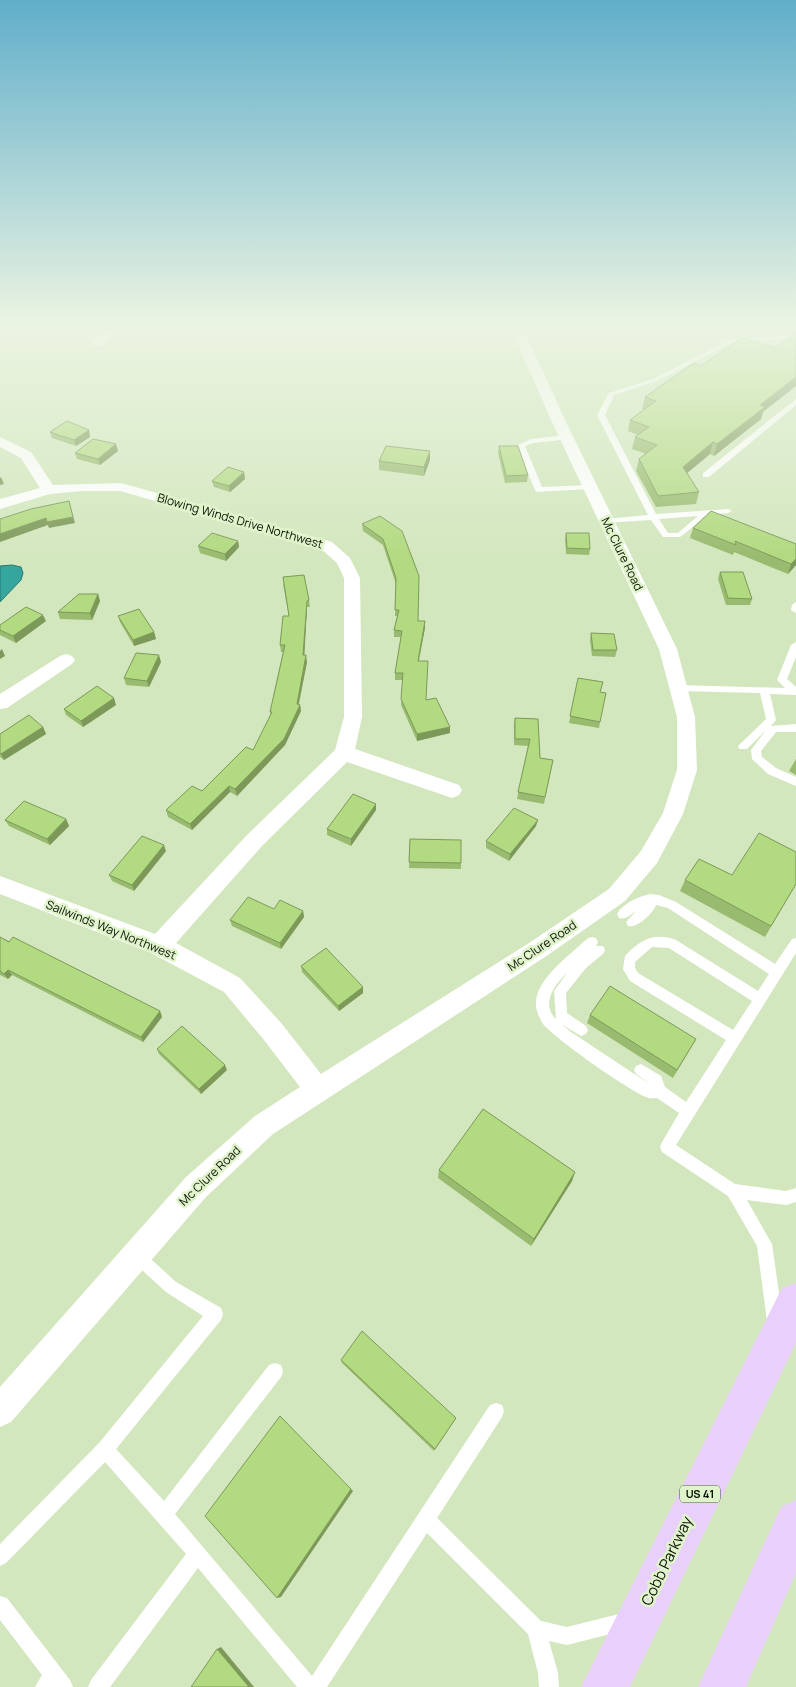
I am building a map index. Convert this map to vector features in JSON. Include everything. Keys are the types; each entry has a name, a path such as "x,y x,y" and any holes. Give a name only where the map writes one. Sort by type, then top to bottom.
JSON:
{"main road":[{"name":"Cobb Parkway","path":"605,1687 796,1302"},
{"path":"722,1687 796,1522"}],"street":[{"name":"Mc Clure Road","path":"0,1411 196,1187 264,1126 537,950 617,895 649,857 673,814 687,770 686,717 668,649 549,401"},
{"path":"0,441 26,455 50,490"},
{"name":"Blowing Winds Drive Northwest","path":"0,504 50,490 82,487 121,487 326,545 344,561 352,578 353,717 344,753"},
{"path":"0,703 66,660"},
{"path":"159,946 255,840 344,753 452,790"},
{"name":"Sailwinds Way Northwest","path":"0,885 159,946 232,985 273,1032 318,1091"}],"lane":[{"path":"608,401 601,414 653,517 666,535 680,535 706,513"},
{"path":"706,475 796,401"},
{"path":"566,438 531,441 522,445 521,448 539,490 590,488"},
{"path":"606,521 728,511"},
{"path":"796,605 796,610"},
{"path":"782,680 796,645"},
{"path":"782,680 796,672"},
{"path":"782,680 796,692"},
{"path":"679,688 796,692"},
{"path":"743,746 771,720 764,690"},
{"path":"796,728 773,729 756,750 757,759 772,771 796,782"},
{"path":"628,918 650,906 650,900 659,900 672,905 777,972"},
{"path":"736,1039 634,976 629,969 629,960 642,946 651,940 663,941 672,944 760,999"},
{"path":"777,1339 764,1244 733,1191 668,1147 688,1111 796,943"},
{"path":"581,1030 561,1016 560,991 596,946 550,981 542,1002 544,1012 548,1020 566,1036 635,1084 649,1092 659,1091"},
{"path":"641,1070 656,1081 659,1091 688,1111"},
{"path":"733,1191 786,1198 796,1195"},
{"path":"0,1557 105,1449 215,1314 171,1287 136,1255"},
{"path":"164,1515 275,1371"},
{"path":"316,1687 496,1411"},
{"path":"105,1449 198,1553 309,1687"},
{"path":"425,1519 536,1629 548,1673 549,1687"},
{"path":"98,1687 198,1553"},
{"path":"0,1605 54,1683"},
{"path":"536,1629 567,1636 639,1618"}],"water":[{"path":"12,565 21,567 23,573 21,580 0,602 0,566"}],"building":[{"path":"656,401 765,401 760,405 765,407 717,444 713,442 683,467 699,492 658,496 639,459 657,445 635,437 649,427 630,420"},
{"path":"67,421 89,430 74,440 50,432"},
{"path":"93,439 116,444 98,459 75,453"},
{"path":"386,446 430,451 424,467 379,461"},
{"path":"499,446 518,446 528,475 506,476"},
{"path":"228,467 244,472 229,486 212,481"},
{"path":"69,501 73,517 47,522 46,518 0,534 0,519 31,509"},
{"path":"711,511 796,544 796,559 791,564 735,541 736,545 693,528"},
{"path":"380,516 402,531 419,576 418,621 425,621 418,661 428,661 426,700 436,698 450,727 417,734 401,699 403,673 395,673 402,631 394,630 399,610 395,610 396,578 383,539 362,524"},
{"path":"212,533 238,541 225,554 198,546"},
{"path":"566,533 589,533 590,549 567,548"},
{"path":"720,572 743,572 752,599 728,598"},
{"path":"304,575 309,600 307,601 303,655 306,655 297,704 300,705 284,739 235,789 229,786 190,824 166,810 192,786 202,791 246,747 253,750 272,712 270,712 285,645 280,645 283,616 289,616 283,577"},
{"path":"79,594 98,594 90,613 58,612"},
{"path":"26,607 43,615 13,636 0,630 0,625"},
{"path":"139,609 154,632 133,640 118,616"},
{"path":"591,633 614,634 617,650 593,650"},
{"path":"136,653 159,655 147,681 124,678"},
{"path":"578,678 603,682 600,692 606,693 600,722 570,716"},
{"path":"97,686 114,698 81,721 64,709"},
{"path":"29,715 43,727 1,754 0,734"},
{"path":"515,718 538,719 540,758 553,760 545,797 518,792 530,739 515,739"},
{"path":"353,794 376,804 351,839 327,829"},
{"path":"24,801 66,819 47,839 5,820"},
{"path":"514,808 538,820 510,854 486,841"},
{"path":"759,833 796,852 796,884 771,926 685,880 699,859 732,875"},
{"path":"142,836 164,845 132,885 109,875"},
{"path":"410,839 461,840 461,863 409,862"},
{"path":"248,897 274,909 280,900 303,911 280,943 230,920"},
{"path":"0,937 9,942 13,937 160,1011 141,1037 8,970 4,974 0,971"},
{"path":"326,948 363,987 338,1006 301,966"},
{"path":"610,986 696,1039 677,1070 590,1015"},
{"path":"182,1026 225,1065 199,1089 157,1049"},
{"path":"483,1109 575,1172 534,1239 439,1170"},
{"path":"362,1331 456,1418 435,1449 341,1360"},
{"path":"280,1416 351,1489 277,1598 205,1516"},
{"path":"217,1649 249,1687 191,1687"}]}
